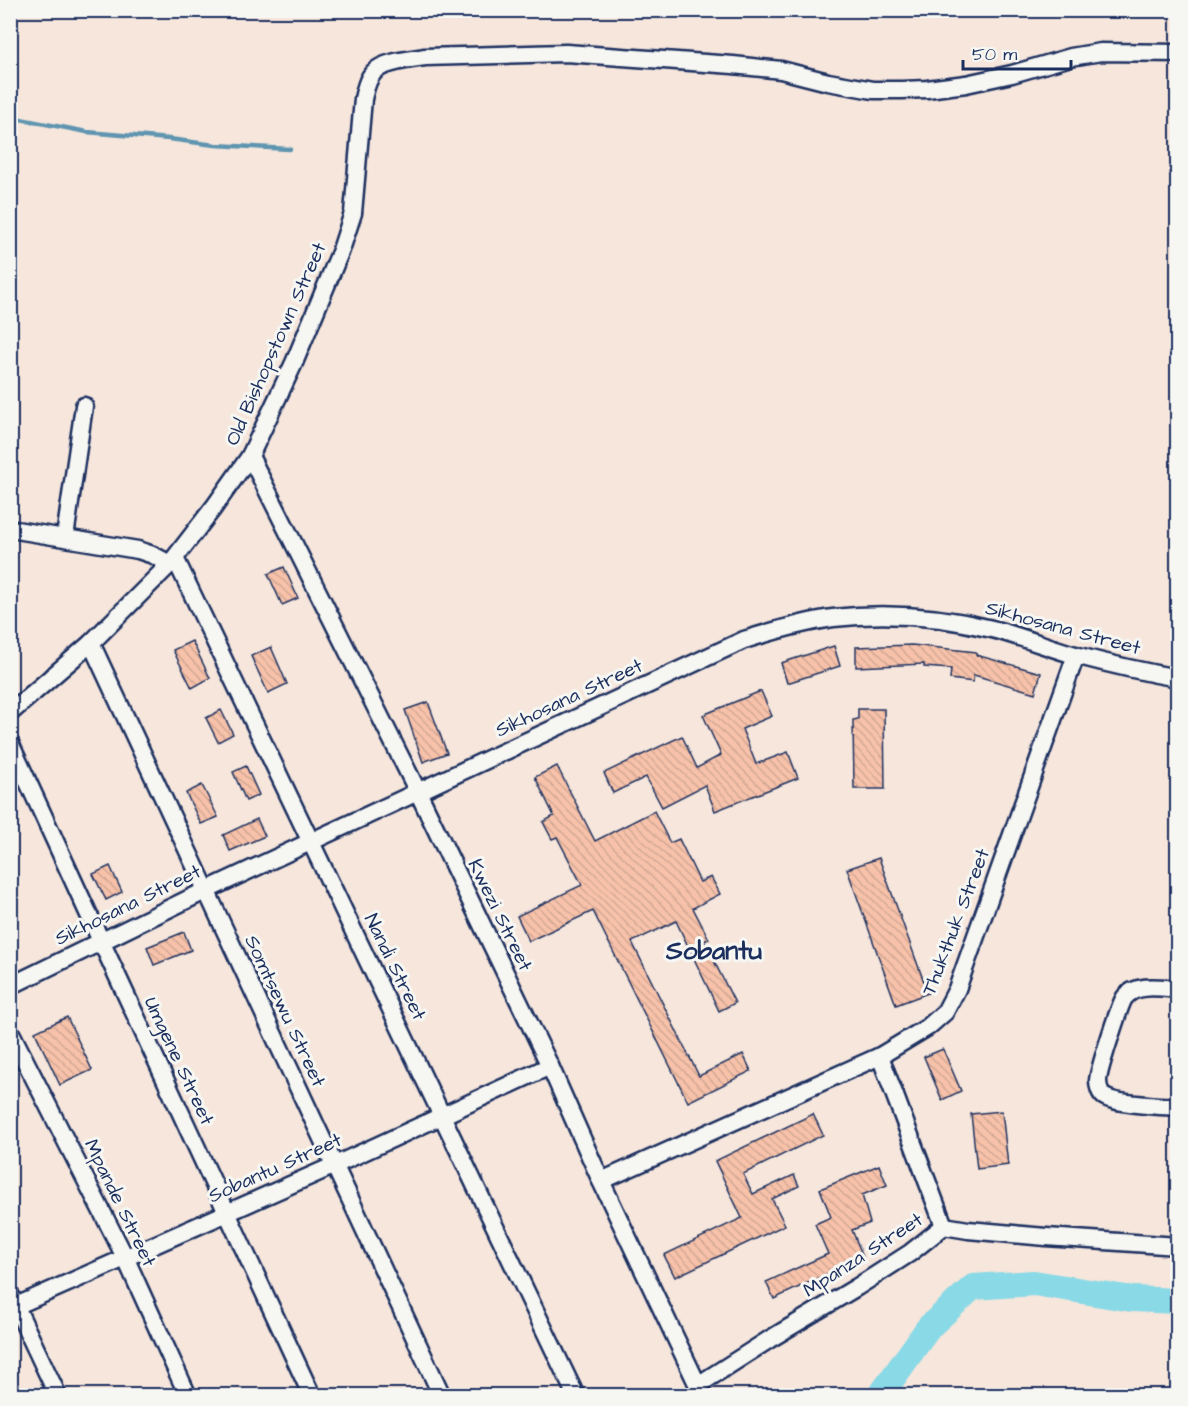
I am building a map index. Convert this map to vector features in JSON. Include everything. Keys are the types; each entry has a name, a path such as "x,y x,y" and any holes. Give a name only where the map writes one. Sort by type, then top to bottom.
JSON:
{"street":[{"name":"Old Bishopstown Street","path":"10,713 91,644 172,561 250,456 294,363 341,250 353,213 363,99 366,85 374,71 404,60 425,57 566,53 781,70 873,90 902,90 966,84 1071,57 1101,52 1178,53"},
{"path":"65,537 84,406"},
{"name":"Kwezi Street","path":"250,456 418,792 550,1066 601,1181 700,1390"},
{"path":"10,529 138,550 172,561"},
{"name":"Nandi Street","path":"172,561 312,842 576,1395"},
{"name":"Sikhosana Street","path":"10,986 207,890 744,640 789,627 832,618 892,615 939,619 992,629 1076,655 1150,674 1178,678"},
{"name":"Somtsewu Street","path":"91,644 442,1395"},
{"name":"Thukthuk Street","path":"601,1181 880,1056 928,1028 945,1012 957,989 1076,655"},
{"name":"Umgene Street","path":"10,743 312,1395"},
{"path":"1178,989 1148,987 1135,990 1125,997 1098,1080 1101,1093 1106,1098 1178,1107"},
{"name":"Mpande Street","path":"10,1031 124,1257 188,1395"},
{"path":"880,1056 944,1226"},
{"name":"Sobantu Street","path":"13,1300 124,1257 227,1213 550,1066"},
{"name":"Mpanza Street","path":"700,1390 770,1339 910,1253 944,1226 968,1230 1178,1246"},
{"path":"13,1300 58,1395"}],"building":[{"path":"284,567 298,598 282,605 268,574"},
{"path":"192,641 210,678 192,688 173,650"},
{"path":"912,645 976,652 976,655 1041,673 1035,693 974,675 973,682 950,679 951,669 924,667 924,664 856,667 856,647"},
{"path":"834,646 840,666 787,683 781,663"},
{"path":"271,647 287,684 268,693 251,656"},
{"path":"761,691 772,716 742,729 756,764 788,752 798,778 715,811 705,785 662,807 646,777 613,793 604,773 682,736 697,768 721,755 703,715"},
{"path":"428,702 447,753 423,762 405,710"},
{"path":"858,709 884,709 885,789 854,789 853,720 858,719"},
{"path":"221,710 233,734 218,742 206,718"},
{"path":"246,766 259,795 246,801 233,772"},
{"path":"557,766 595,841 654,811 670,843 679,839 700,882 711,877 720,894 693,908 709,939 704,941 735,1003 719,1011 676,921 632,942 699,1076 743,1054 751,1071 688,1102 593,911 529,941 517,916 582,885 557,837 552,839 543,822 554,816 535,777"},
{"path":"202,785 218,817 201,824 186,793"},
{"path":"257,819 265,836 230,851 223,835"},
{"path":"879,858 928,993 896,1005 847,869"},
{"path":"110,866 122,892 106,900 93,874"},
{"path":"184,932 191,950 154,965 147,947"},
{"path":"67,1017 92,1070 60,1085 35,1032"},
{"path":"943,1049 961,1091 942,1100 924,1057"},
{"path":"1002,1111 1008,1165 977,1169 971,1114"},
{"path":"813,1114 823,1135 743,1174 753,1194 794,1175 799,1186 772,1199 785,1225 675,1277 664,1255 742,1218 715,1161"},
{"path":"879,1165 887,1185 862,1195 870,1223 852,1230 863,1257 830,1270 831,1272 774,1299 766,1282 828,1254 815,1224 831,1217 820,1189"}],"waterway":[{"path":"10,117 87,132 215,145 290,149"},
{"path":"880,1396 929,1327 973,1287 1034,1283 1132,1299 1178,1301"}],"district":[{"name":"Sobantu","path":"714,951"}]}
